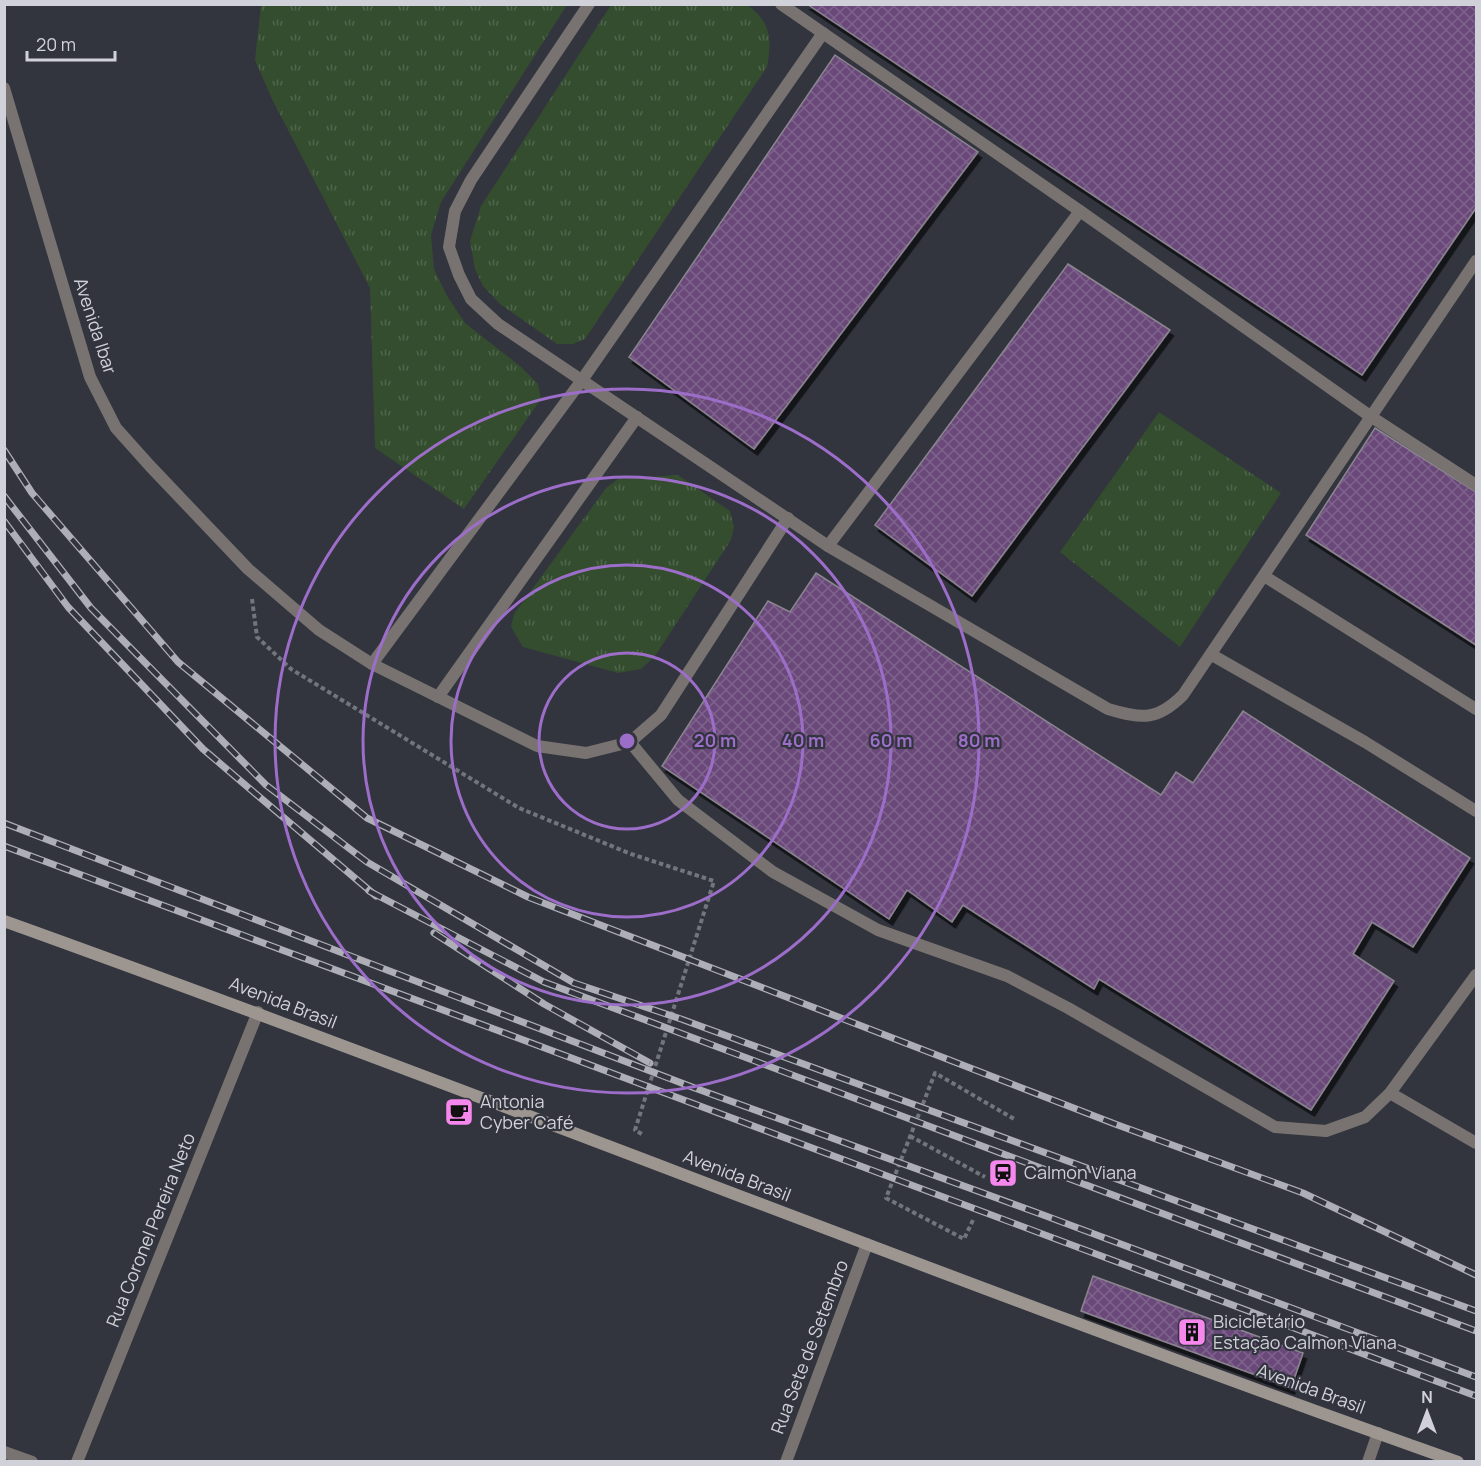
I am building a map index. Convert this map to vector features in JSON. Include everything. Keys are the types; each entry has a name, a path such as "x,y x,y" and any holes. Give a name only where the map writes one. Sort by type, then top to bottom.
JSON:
{"main road":[{"name":"Avenida Brasil","path":"4,921 258,1012 867,1244 1458,1461"}],"street":[{"path":"590,4 471,180 455,212 449,247 471,299 498,324 828,546 1108,709 1142,717 1168,709 1183,695 1476,261"},
{"path":"781,4 1370,416 1476,484"},
{"path":"372,664 582,380 823,33"},
{"name":"Avenida Ibar","path":"4,88 90,377 116,428 150,466 270,588 319,630 372,664 537,746 586,753 630,742"},
{"path":"828,546 1080,211"},
{"path":"438,697 638,417"},
{"path":"788,518 661,715 630,742 678,800 773,872 878,930 1007,976 1068,1008 1275,1127 1326,1131 1365,1117 1390,1093 1476,975"},
{"path":"1264,576 1476,709"},
{"path":"1212,655 1365,742 1476,811"},
{"name":"Rua Coronel Pereira Neto","path":"77,1461 258,1012"},
{"path":"1390,1093 1476,1143"},
{"name":"Rua Sete de Setembro","path":"786,1461 867,1244"},
{"path":"1368,1461 1378,1433"},
{"path":"4,1452 32,1461"}],"path":[{"path":"248,568 257,637 291,669 519,808 631,854 714,881 642,1108"},
{"path":"973,1220 964,1239 886,1198 935,1073 1016,1120"},
{"path":"910,1136 985,1177"}],"green space":[{"path":"261,5 567,5 441,202 431,235 434,269 447,296 465,323 520,366 538,384 541,399 464,509 375,448 370,288 272,99 255,60"},
{"path":"611,5 747,5 761,18 768,32 767,67 585,339 573,344 557,344 500,304 483,286 475,269 470,241 481,206"},
{"path":"1159,412 1281,493 1180,647 1060,552"},
{"path":"678,475 730,511 734,527 731,540 655,656 641,669 618,673 523,647 511,627 514,614 606,488 618,479"}],"building":[{"path":"807,4 1476,4 1476,208 1362,375"},
{"path":"835,55 978,152 754,449 629,357"},
{"path":"1068,264 1170,330 972,596 875,525"},
{"path":"1375,428 1476,492 1476,645 1306,535"},
{"path":"816,573 1161,795 1176,772 1193,783 1243,711 1470,858 1413,947 1372,922 1353,954 1394,981 1311,1110 1099,979 1094,989 963,905 952,922 907,890 889,919 662,766 768,601 790,612"},
{"name":"Bicicletário Estação Calmon Viana","path":"1093,1276 1303,1353 1291,1388 1081,1311"}],"railway":[{"path":"4,450 32,493 178,662 367,818 528,897 1115,1124 1303,1193 1476,1275"},
{"path":"4,496 91,608 266,785 367,862 574,983 681,1019 1476,1311"},
{"path":"4,521 68,607 203,749 376,896"},
{"path":"4,823 692,1087 1046,1216 1476,1377"},
{"path":"4,846 1476,1396"},
{"path":"369,891 544,982 1476,1331"},
{"path":"434,933 544,1004 650,1063"}],"place":[{"name":"Antonia Cyber Café","path":"459,1112"},
{"name":"Calmon Viana","path":"1003,1173"},
{"name":"Bicicletário Estação Calmon Viana","path":"1192,1332"}]}
